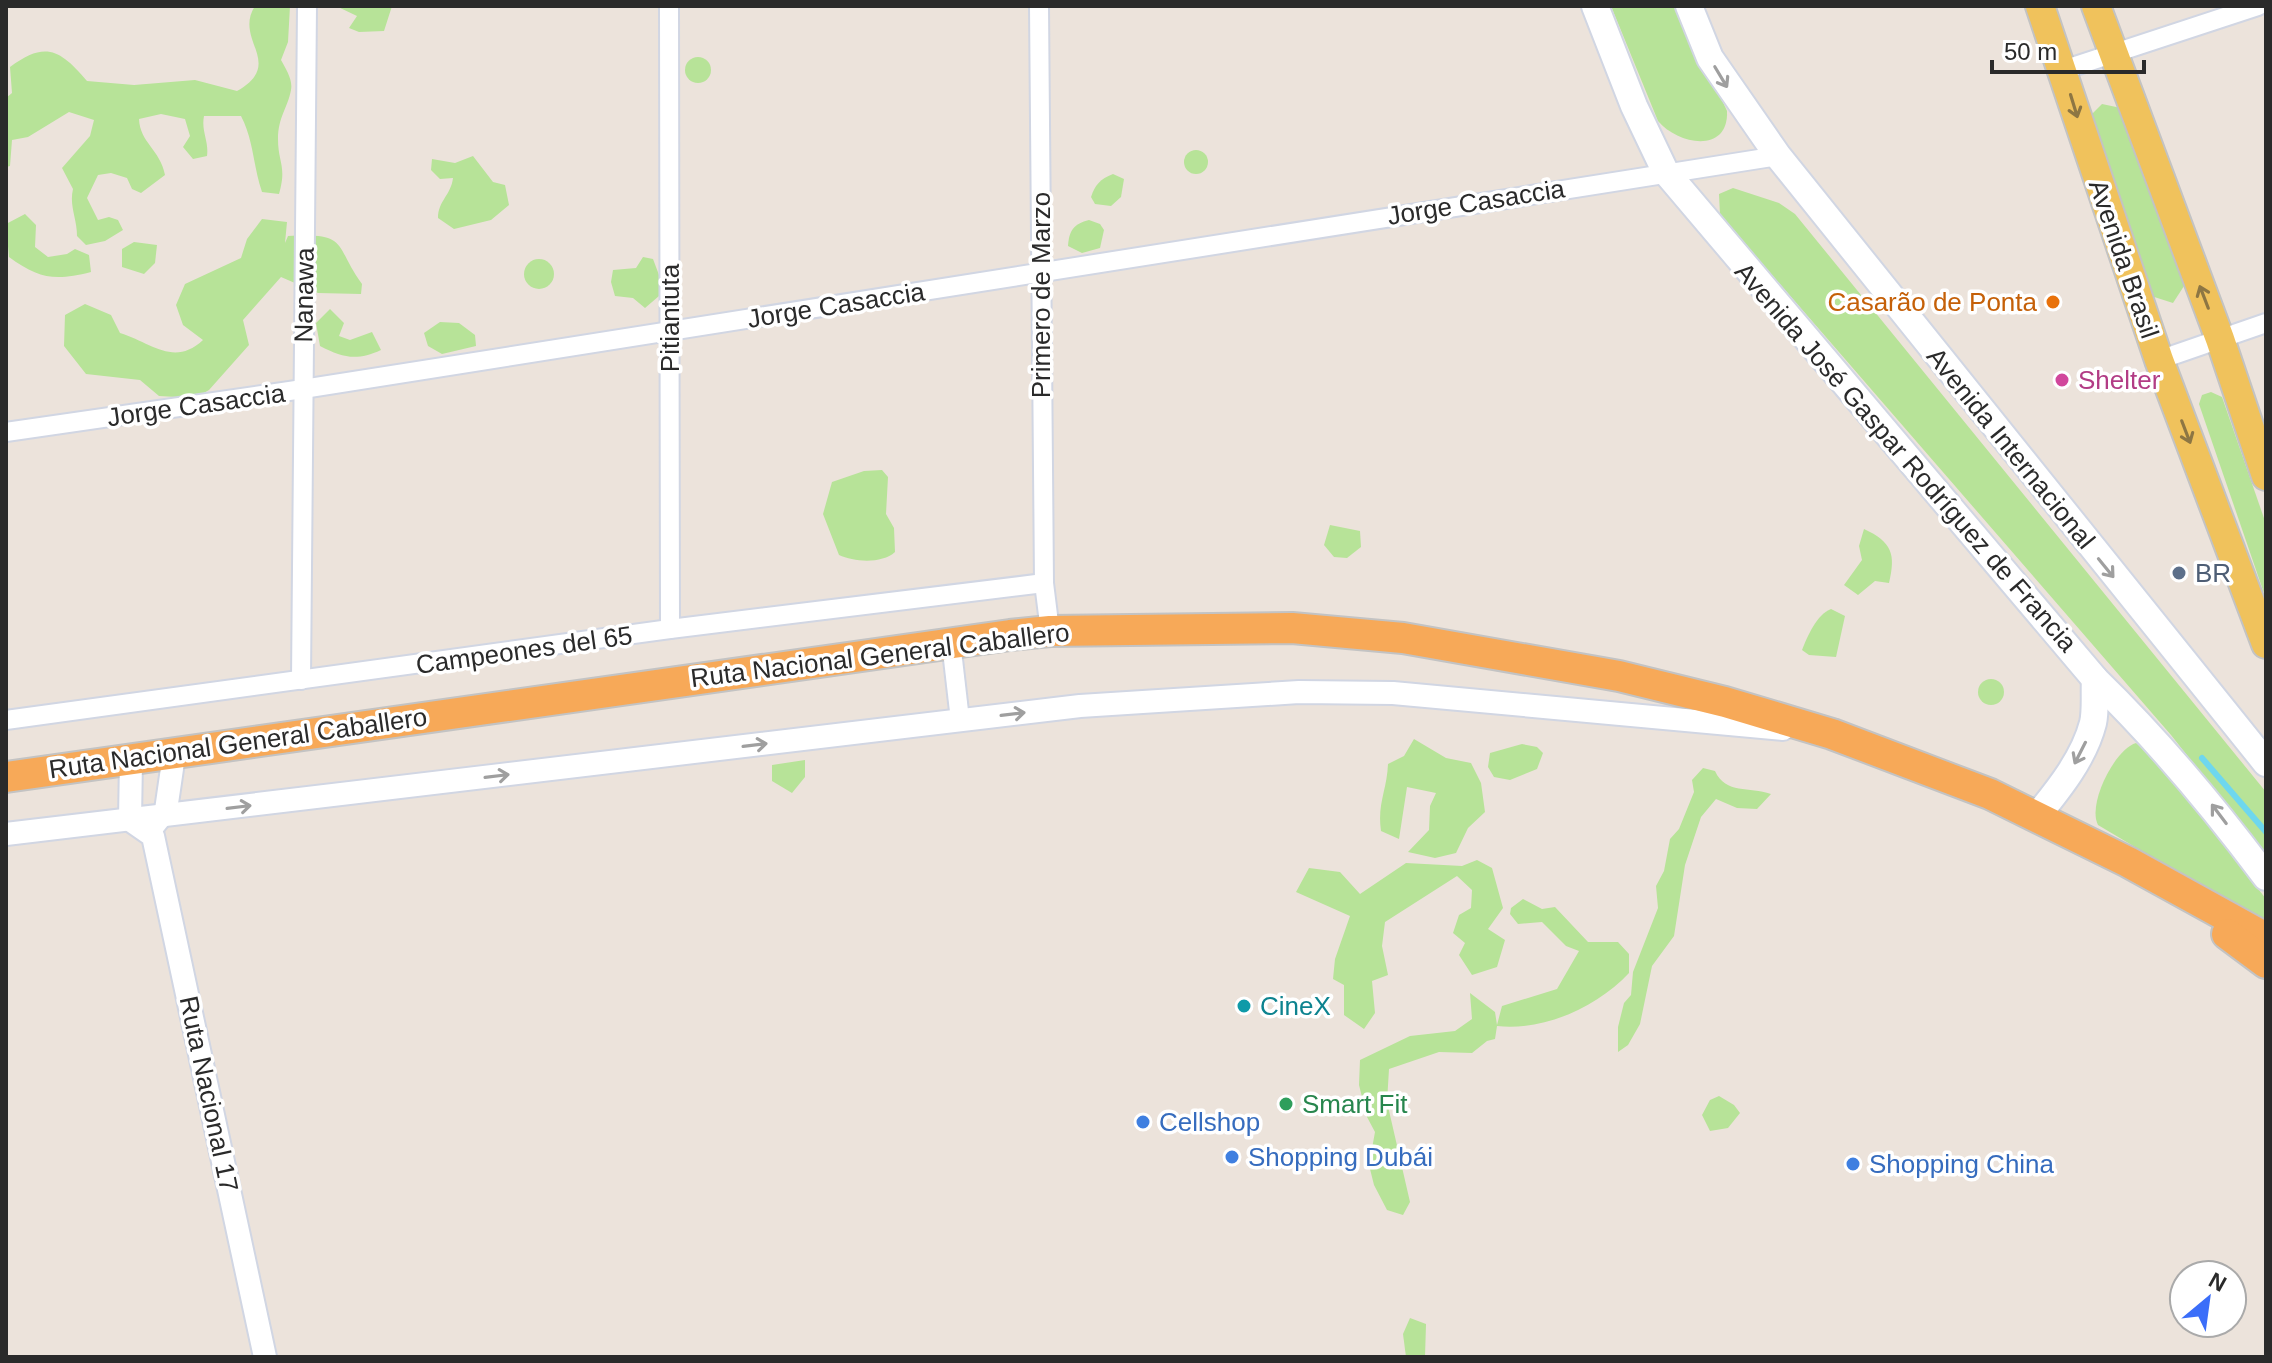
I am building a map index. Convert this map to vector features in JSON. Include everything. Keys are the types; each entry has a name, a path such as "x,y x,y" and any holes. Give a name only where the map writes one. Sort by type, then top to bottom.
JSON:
{"highway":[{"name":"Ruta Nacional General Caballero","path":"6,777 951,642 1050,631 1292,628 1403,638 1619,676 1832,734 1920,764 2037,816 2266,938"},
{"name":"Ruta Nacional General Caballero","path":"2193,899 2215,926 2266,963"}],"main road":[{"name":"Avenida José Gaspar Rodríguez de Francia","path":"1595,6 1634,106 1665,171 2095,679 2155,738 2211,803 2266,877"},
{"name":"Avenida Internacional","path":"1689,6 1710,58 1778,156 2266,763"},
{"name":"Avenida Brasil","path":"2040,6 2159,360 2266,644"},
{"path":"2096,6 2220,339 2266,476"},
{"path":"2037,816 2059,789 2085,743 2093,722 2095,679"}],"street":[{"name":"Nanawa","path":"301,680 307,6"},
{"name":"Pitiantuta","path":"669,6 670,629"},
{"name":"Primero de Marzo","path":"1039,6 1044,583 1050,631"},
{"path":"2063,70 2258,6"},
{"name":"Jorge Casaccia","path":"6,432 303,389 1665,171 1778,156"},
{"path":"2159,360 2266,323"},
{"name":"Campeones del 65","path":"6,720 670,629 1044,583"},
{"path":"951,642 960,720"},
{"path":"6,834 147,823 1104,704 1299,692 1393,693 1832,734"},
{"name":"Ruta Nacional 17","path":"147,823 166,810 174,755"},
{"name":"Ruta Nacional 17","path":"131,760 265,1357"}],"green space":[{"path":"255,6 290,6 288,42 281,60 291,86 278,131 282,171 279,194 262,192 241,116 204,116 207,156 193,159 183,147 190,136 185,119 161,114 139,119 143,134 165,175 141,193 132,189 127,178 111,173 98,175 87,198 98,220 109,217 118,220 123,230 105,241 86,245 77,236 73,189 62,168 90,136 94,120 69,112 28,137 12,140 10,166 6,167 6,98 12,93 10,67 22,59 52,52 68,62 87,81 134,85 195,80 237,91 251,81 257,71 258,61 250,30 250,18"},
{"path":"336,6 392,6 384,31 359,32 349,28 357,16"},
{"path":"1611,6 1679,6 1727,111 1720,134 1701,141 1689,140 1658,121"},
{"path":"698,57 707,61 711,70 707,79 698,83 689,79 685,70 689,61"},
{"path":"2102,104 2121,108 2126,115 2184,286 2173,303 2148,295 2091,115"},
{"path":"1196,150 1205,153 1208,162 1205,171 1196,174 1187,171 1184,162 1187,153"},
{"path":"473,156 493,182 505,185 509,205 491,220 454,229 438,218 453,178 440,179 431,170 432,159 455,163"},
{"path":"1113,174 1124,179 1121,197 1111,206 1095,204 1091,197 1094,189 1101,180"},
{"path":"1733,188 1779,203 1795,214 2266,792 2266,855 2171,735 1720,215 1719,194"},
{"path":"25,214 36,225 35,247 48,257 67,254 75,249 89,255 91,272 67,277 48,276 29,270 9,257 6,224"},
{"path":"262,219 287,222 285,243 288,236 331,239 342,250 362,284 361,294 318,293 281,277 243,320 249,345 209,390 195,398 159,396 140,380 86,374 64,346 65,315 85,304 111,315 120,333 153,347 172,352 192,348 203,340 183,325 176,305 185,284 241,258 247,239"},
{"path":"1089,220 1100,224 1104,230 1100,248 1082,253 1068,246 1069,240 1073,228"},
{"path":"134,242 157,245 155,263 144,274 122,267 122,249"},
{"path":"643,257 653,259 659,275 659,296 645,308 633,298 615,296 611,282 613,270 636,268"},
{"path":"539,259 545,260 553,268 553,280 545,288 539,289 533,288 525,280 524,274 525,268 533,260"},
{"path":"330,309 344,323 339,336 350,340 372,332 381,350 350,357 320,346 316,323"},
{"path":"440,322 459,323 475,335 476,346 442,354 428,346 424,333"},
{"path":"2211,392 2222,397 2266,524 2266,599 2199,404 2202,395"},
{"path":"882,470 888,477 886,514 894,528 895,552 883,559 868,561 839,555 823,514 832,482 864,471"},
{"path":"1330,525 1360,531 1361,547 1347,558 1334,557 1324,545"},
{"path":"1864,529 1886,544 1892,564 1889,583 1875,581 1858,595 1844,585 1862,560 1859,546"},
{"path":"1831,609 1845,616 1836,657 1809,655 1802,650 1807,639 1817,621"},
{"path":"1991,679 2000,683 2004,692 2000,701 1991,705 1982,701 1978,692 1982,683"},
{"path":"1414,739 1446,758 1471,763 1481,783 1485,812 1468,828 1456,853 1435,858 1408,852 1429,830 1430,806 1436,793 1407,787 1399,839 1381,831 1380,813 1388,764 1404,756"},
{"path":"2136,743 2163,766 2266,899 2266,925 2098,825 2096,804 2105,778 2120,755"},
{"path":"1522,744 1537,747 1543,753 1537,769 1510,780 1494,777 1488,767 1490,753"},
{"path":"805,760 805,777 792,793 772,781 772,765"},
{"path":"1703,768 1715,771 1725,784 1732,787 1771,794 1757,809 1737,808 1716,799 1701,817 1685,865 1674,936 1652,966 1640,1024 1628,1045 1618,1052 1618,1027 1624,1003 1631,995 1633,972 1658,908 1656,886 1664,871 1670,839 1679,829 1694,792 1692,780"},
{"path":"1477,860 1492,868 1503,908 1488,929 1505,940 1497,967 1472,975 1459,955 1465,943 1453,933 1459,915 1471,908 1472,890 1457,876 1385,922 1382,946 1388,975 1372,981 1375,1013 1364,1029 1344,1015 1344,985 1333,979 1335,959 1350,916 1296,892 1309,868 1340,872 1360,894 1406,863 1462,866"},
{"path":"1523,899 1542,909 1555,907 1588,942 1618,942 1629,954 1629,973 1602,996 1569,1014 1533,1025 1497,1026 1495,1039 1487,1041 1472,1053 1439,1052 1389,1069 1387,1102 1410,1202 1403,1215 1387,1210 1374,1185 1369,1165 1375,1132 1367,1117 1359,1085 1360,1060 1410,1036 1455,1031 1472,1019 1470,993 1495,1012 1497,1025 1502,1006 1557,989 1579,951 1566,946 1542,922 1518,924 1510,914 1511,908"},
{"path":"1719,1096 1734,1105 1740,1113 1728,1128 1710,1131 1702,1115 1710,1100"},
{"path":"1410,1318 1426,1324 1425,1357 1406,1357 1403,1334"}],"waterway":[{"path":"2202,758 2266,832"}],"place":[{"name":"Casarão de Ponta","path":"2053,302"},
{"name":"Shelter","path":"2062,380"},
{"name":"BR","path":"2179,573"},
{"name":"CineX","path":"1244,1006"},
{"name":"Smart Fit","path":"1286,1104"},
{"name":"Cellshop","path":"1143,1122"},
{"name":"Shopping Dubái","path":"1232,1157"},
{"name":"Shopping China","path":"1853,1164"}]}
